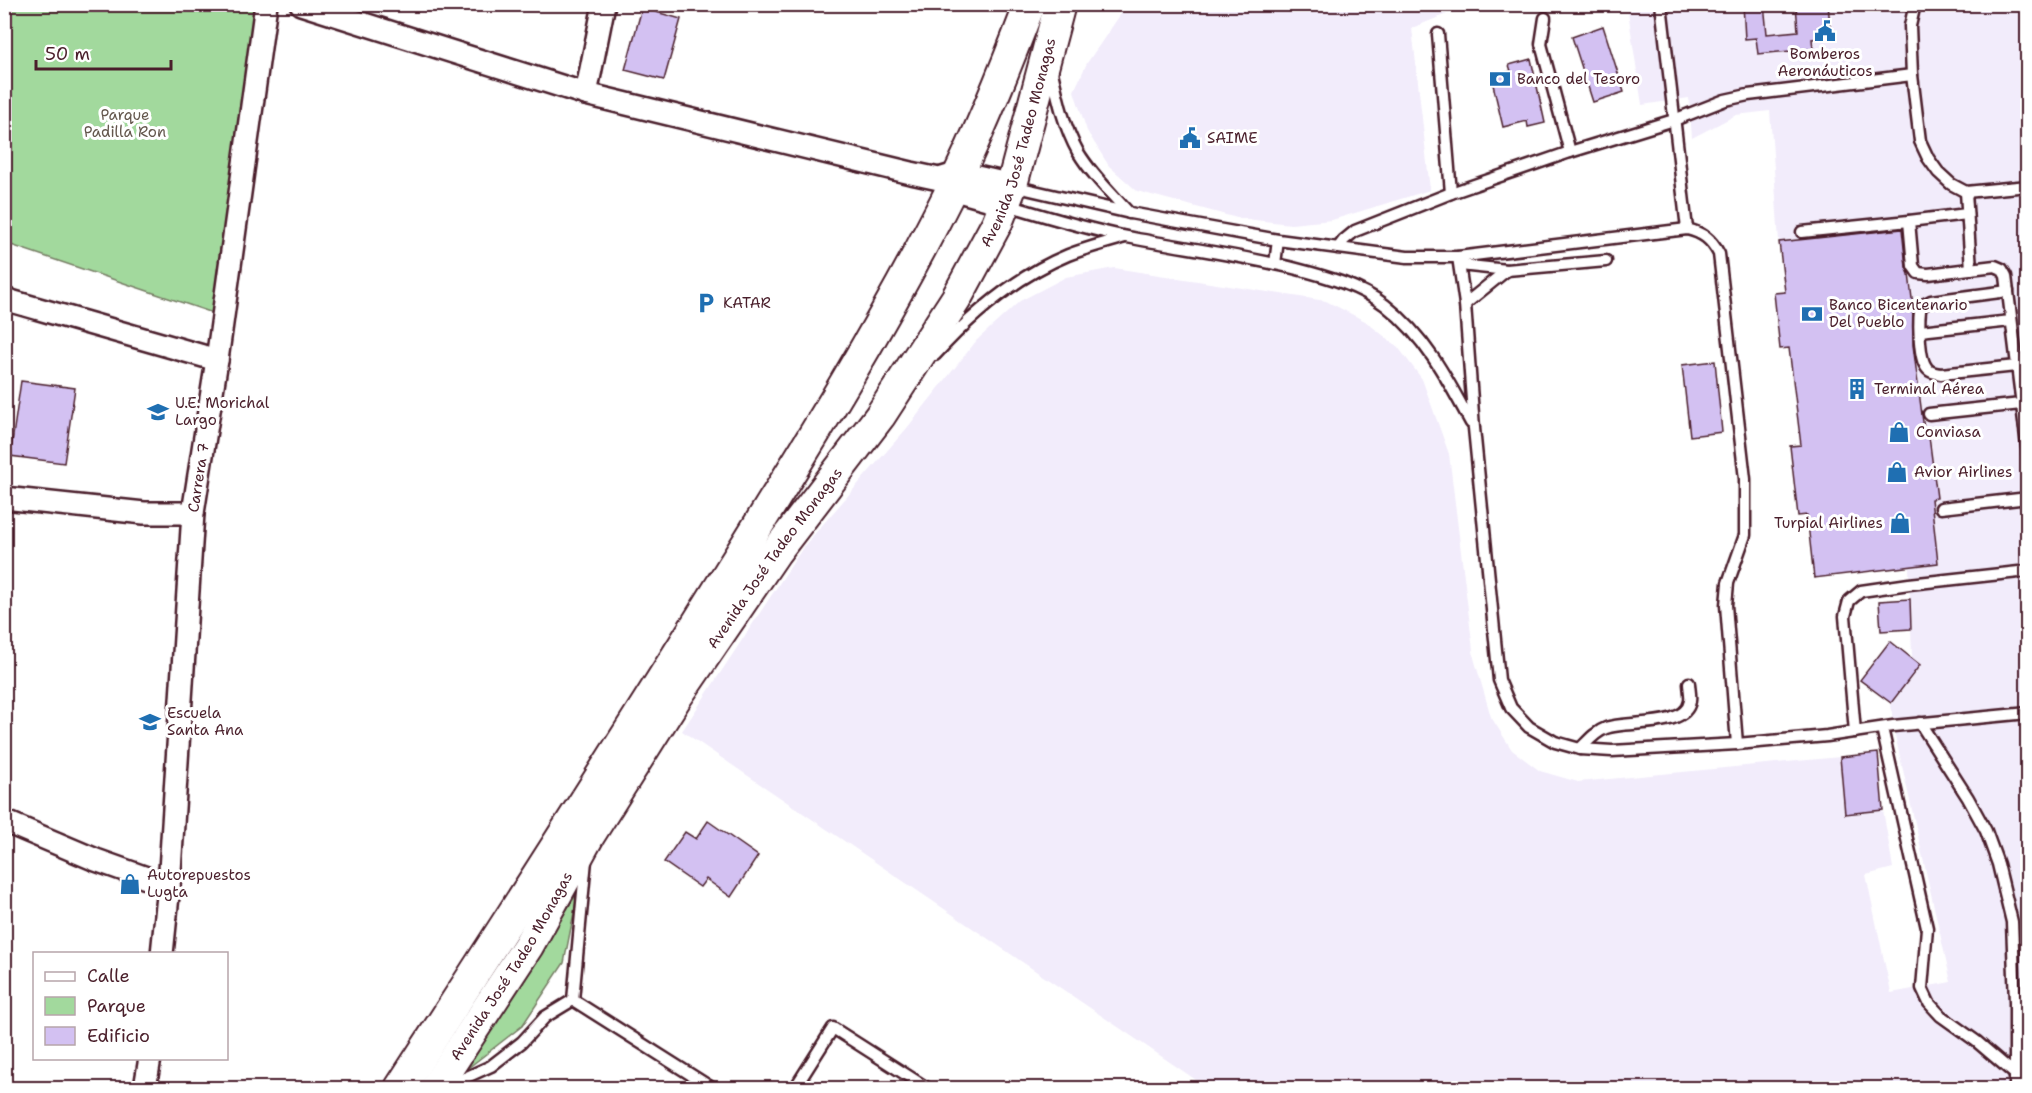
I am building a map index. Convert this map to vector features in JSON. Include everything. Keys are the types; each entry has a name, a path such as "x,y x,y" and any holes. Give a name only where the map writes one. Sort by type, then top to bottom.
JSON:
{"main road":[{"name":"Avenida José Tadeo Monagas","path":"400,1089 579,811 822,422 902,283 1003,74 1030,4"},
{"name":"Avenida José Tadeo Monagas","path":"435,1089 528,946 589,836 676,698 775,553 880,416 956,299 981,254 1008,195 1060,4"}],"street":[{"name":"Carrera 7","path":"162,952 169,886 194,513 266,4"},
{"path":"301,4 586,94 1008,195"},
{"path":"586,94 604,4"},
{"path":"4,299 217,360"},
{"path":"4,498 144,513 194,513"},
{"path":"4,821 96,860 169,886"},
{"path":"145,1089 150,1060"}],"lane":[{"path":"1661,4 1687,229"},
{"path":"1915,4 1910,26 1912,75 1920,141 1928,158 1938,172 1966,192 2028,186"},
{"path":"1545,18 1541,44 1570,152"},
{"path":"1438,34 1451,193"},
{"path":"1047,55 1063,118 1078,151 1097,179 1130,213"},
{"path":"1338,248 1355,231 1451,193 1570,152 1674,120 1725,100 1748,95 1912,75"},
{"path":"1966,192 1971,269"},
{"path":"1008,195 1130,213 1278,240 1407,257 1459,261 1507,270 1606,261"},
{"path":"1008,195 1125,237 1275,264 1348,284 1385,305 1413,331 1431,353 1450,383 1474,428"},
{"path":"1802,232 1967,214"},
{"path":"1908,221 1913,266 1918,273 1928,274 1995,266 2002,269 2006,276 2028,454"},
{"path":"1459,261 1687,229 1700,232 1712,241 1719,254 1745,479 1745,535 1728,583 1726,605 1737,744"},
{"path":"880,416 955,332 1014,283 1067,255 1125,237"},
{"path":"1275,264 1278,240"},
{"path":"1459,261 1500,680 1511,708 1529,727 1555,742 1580,749 1612,751 1737,744 2028,713"},
{"path":"1465,304 1507,270"},
{"path":"2008,291 1931,301 1921,306 1920,331 1924,364 1930,372 1941,374 2016,366"},
{"path":"1920,331 2011,321"},
{"path":"1929,414 2021,404"},
{"path":"1941,508 2028,498"},
{"path":"1855,732 1845,616 1849,601 1861,591 2028,571"},
{"path":"1580,749 1593,736 1619,724 1678,718 1686,712 1690,701 1689,682"},
{"path":"1920,723 1968,798 1986,831 1998,864 2012,922 2015,1089"},
{"path":"1882,728 1927,928 1922,988 1929,1003 1941,1016 1976,1041 2016,1075"},
{"path":"573,1000 589,836"},
{"path":"442,1089 491,1066 522,1042 545,1017 573,1000"},
{"path":"573,1000 712,1089"},
{"path":"795,1089 833,1028 927,1089"}],"shaded area":[{"path":"1127,5 1469,5 1412,28 1430,190 1332,220 1291,224 1237,218 1137,191 1109,166 1087,131 1074,91 1087,63"},
{"path":"1627,5 2027,5 2027,1088 1208,1088 682,731 804,546 907,428 977,340 1020,301 1066,277 1114,268 1326,301 1365,321 1398,347 1422,379 1449,454 1474,658 1491,717 1512,750 1540,771 1578,782 1840,757 1845,814 1883,810 1893,868 1866,875 1891,993 1951,982 1893,726 1891,703 1920,665 1912,659 1909,567 1814,578 1789,348 1780,349 1774,293 1785,291 1779,242 1770,111 1736,115 1692,138 1689,98 1642,105"}],"green space":[{"name":"Parque Padilla Ron","path":"5,5 264,5 216,314 5,243"},
{"path":"578,892 564,963 522,1026 459,1075"}],"building":[{"path":"1743,4 1764,4 1767,34 1798,31 1796,4 1828,4 1831,37 1812,39 1813,49 1758,54 1756,38 1745,39"},
{"path":"642,8 681,19 664,80 625,70"},
{"path":"1603,26 1624,92 1593,102 1572,37"},
{"path":"1531,59 1545,123 1528,127 1527,121 1503,127 1491,76 1511,71 1509,65"},
{"name":"Terminal Aérea","path":"1902,229 1913,307 1913,345 1922,415 1924,429 1928,429 1937,498 1931,499 1938,563 1814,578 1807,515 1798,516 1790,446 1801,445 1789,348 1780,349 1774,293 1785,292 1779,242"},
{"path":"1715,361 1722,432 1690,436 1682,365"},
{"path":"21,381 75,388 64,463 10,456"},
{"path":"1910,599 1911,629 1881,631 1879,601"},
{"path":"1890,641 1920,665 1891,703 1860,680"},
{"path":"1878,753 1883,810 1845,814 1840,757"},
{"path":"708,821 758,856 731,897 706,879 700,887 664,862 685,832 696,839"}],"place":[{"name":"Bomberos Aeronáuticos","path":"1825,31"},
{"name":"Banco del Tesoro","path":"1500,79"},
{"name":"SAIME","path":"1190,138"},
{"name":"KATAR","path":"706,303"},
{"name":"Banco Bicentenario Del Pueblo","path":"1812,314"},
{"name":"Terminal Aérea","path":"1857,389"},
{"name":"U.E. Morichal Largo","path":"158,412"},
{"name":"Conviasa","path":"1899,432"},
{"name":"Avior Airlines","path":"1897,472"},
{"name":"Turpial Airlines","path":"1900,523"},
{"name":"Escuela Santa Ana","path":"150,722"},
{"name":"Autorepuestos Lugta","path":"130,884"}]}
